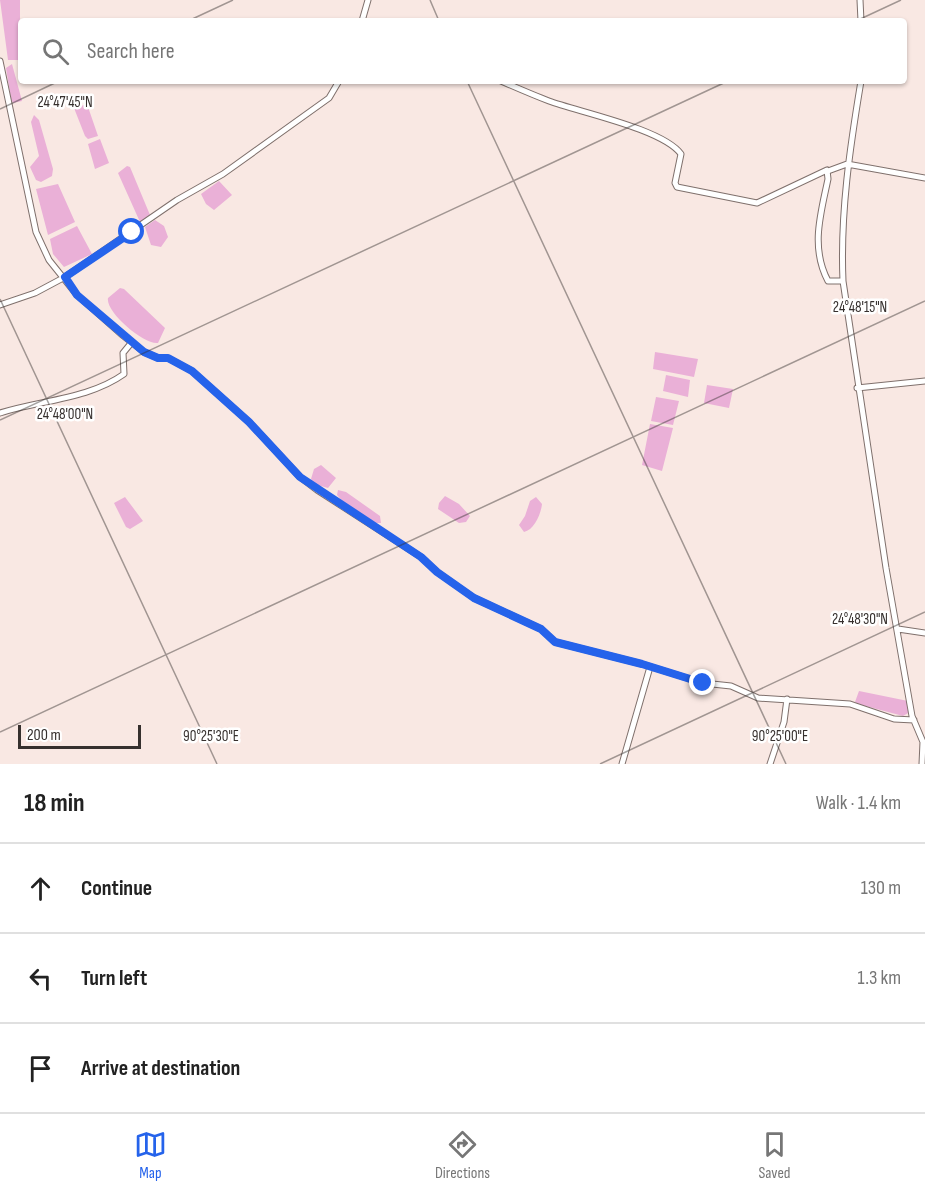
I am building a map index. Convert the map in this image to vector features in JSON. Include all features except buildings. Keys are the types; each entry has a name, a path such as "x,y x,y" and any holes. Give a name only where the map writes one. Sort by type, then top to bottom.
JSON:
{"street":[{"path":"363,18 368,0"},
{"path":"860,0 861,18"},
{"path":"0,61 36,232 49,260 65,277 77,295 144,352 158,358 168,358 192,371 249,422 300,477 421,557 437,572 474,598 541,629 555,642 703,683 731,686 758,698 850,705 894,719 914,720"},
{"path":"0,305 35,293 65,277 177,200 223,174 329,98 337,84"},
{"path":"508,84 550,101 633,127 669,143 681,154 675,183 677,187 757,203 825,170 847,164 925,178"},
{"path":"860,84 847,164 842,250 843,281 857,388 898,629 914,720 924,742 922,764"},
{"path":"828,171 816,238 828,280 843,281"},
{"path":"0,413 30,404 69,397 113,382 124,374 123,353 132,342"},
{"path":"857,388 925,381"},
{"path":"898,629 925,633"},
{"path":"622,764 650,667"},
{"path":"770,764 784,722 787,699"}],"shaded area":[{"path":"0,0 20,0 18,60 8,60"},
{"path":"12,64 22,101 13,103 6,68"},
{"path":"87,104 98,136 88,139 74,108"},
{"path":"34,115 39,120 53,169 52,176 41,182 36,180 30,167 39,156 31,122"},
{"path":"100,139 109,163 95,169 88,144"},
{"path":"127,166 130,167 150,215 140,222 118,173"},
{"path":"219,181 232,195 214,210 206,204 201,194"},
{"path":"58,184 75,222 48,235 36,189"},
{"path":"155,220 164,226 168,237 161,247 151,245 145,227"},
{"path":"77,226 92,254 64,267 53,254 50,239"},
{"path":"120,288 124,289 165,328 158,343 144,339 135,333 113,311 108,298"},
{"path":"655,352 698,359 694,377 653,369"},
{"path":"666,375 690,380 688,397 663,391"},
{"path":"707,385 733,389 729,408 704,403"},
{"path":"656,397 679,401 673,425 651,421"},
{"path":"650,424 673,428 662,471 642,465"},
{"path":"321,465 336,478 328,488 314,484 311,479 314,469"},
{"path":"338,490 346,492 380,516 381,523 376,523 344,503 337,495"},
{"path":"445,496 459,504 470,516 466,522 459,523 438,509 439,503"},
{"path":"125,497 143,521 130,529 126,527 114,503"},
{"path":"536,497 542,504 540,512 534,525 524,532 519,525 530,501"},
{"path":"859,691 908,701 910,712 903,716 858,704 855,702"}],"route":[{"path":"132,232 65,277 77,295 144,352 158,358 168,358 192,371 249,422 300,477 421,557 437,572 474,598 541,629 555,642 642,664 703,683"}]}
